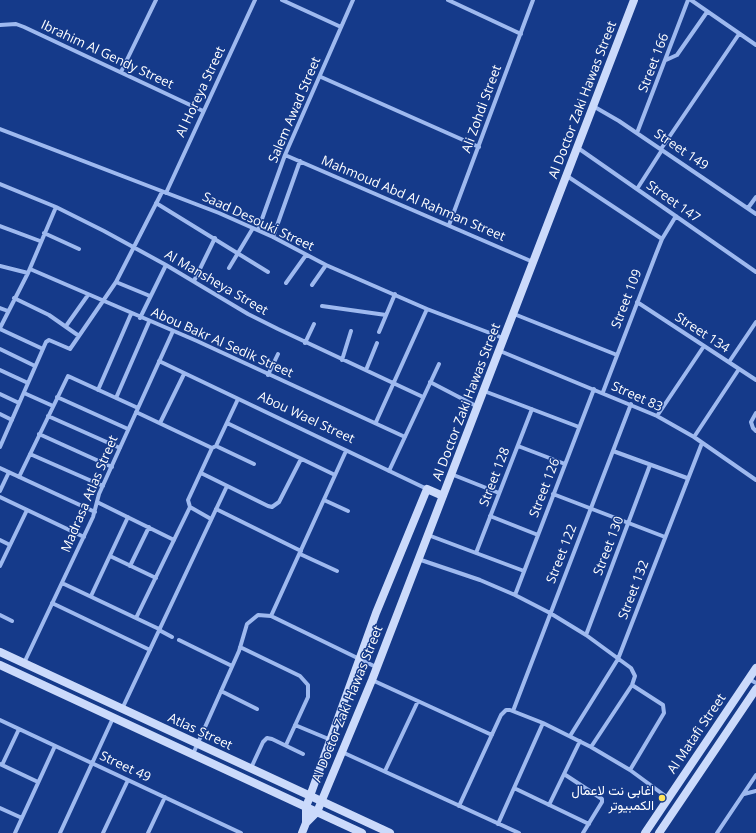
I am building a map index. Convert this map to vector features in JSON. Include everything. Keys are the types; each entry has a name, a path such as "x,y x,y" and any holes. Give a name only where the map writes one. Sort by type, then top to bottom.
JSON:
{"street":[{"path":"121,72 156,0"},
{"name":"Al Horeya Street","path":"43,349 46,342 50,340 70,349 116,282 156,203 164,193 255,0"},
{"path":"282,0 340,27"},
{"name":"Salem Awad Street","path":"258,230 285,155 321,77 340,27 353,0"},
{"path":"448,0 521,34"},
{"name":"Ali Zohdi Street","path":"449,225 480,147 533,0"},
{"name":"Al Doctor Zaki Hawas Street","path":"306,823 317,812 322,802 372,680 634,0"},
{"path":"690,0 756,45"},
{"name":"Street 166","path":"637,133 690,0"},
{"path":"697,5 700,0"},
{"path":"666,60 677,55 707,12"},
{"name":"Ibrahim Al Gendy Street","path":"0,25 16,24 24,27 203,111"},
{"path":"637,189 739,34"},
{"path":"321,77 480,147"},
{"name":"Street 149","path":"593,106 662,149 756,214"},
{"name":"Saad Desouki Street","path":"1,131 219,213 273,237 306,255 427,309 504,339"},
{"name":"Street 147","path":"578,148 756,272"},
{"name":"Mahmoud Abd Al Rahman Street","path":"285,155 533,262"},
{"path":"273,237 300,161"},
{"path":"567,176 662,240"},
{"name":"Al Mansheya Street","path":"0,184 56,207 166,264 248,314 305,343 366,370 423,398"},
{"path":"748,208 756,197"},
{"path":"156,203 238,252 268,272"},
{"path":"0,447 1,440 12,420 43,349 0,329 14,298 29,271 56,207"},
{"name":"Street 109","path":"602,392 662,240 676,216"},
{"path":"0,226 40,242"},
{"path":"229,268 253,228"},
{"path":"44,233 79,250"},
{"path":"194,281 215,238"},
{"path":"286,283 306,255"},
{"path":"140,318 166,264"},
{"path":"312,285 326,264"},
{"name":"Abou Bakr Al Sedik Street","path":"0,266 29,271 88,295 173,331 268,375 376,422 405,437"},
{"path":"116,282 150,296"},
{"path":"379,332 395,294"},
{"path":"66,326 88,295"},
{"path":"14,298 66,326 79,336"},
{"name":"Street 134","path":"637,302 756,380"},
{"path":"322,306 386,315"},
{"path":"0,308 8,311"},
{"path":"376,422 427,309"},
{"path":"98,390 131,314"},
{"path":"514,314 617,355"},
{"path":"116,398 149,322"},
{"path":"729,362 756,322"},
{"path":"305,343 314,324"},
{"name":"Madrasa Atlas Street","path":"24,663 84,537 95,512 103,486 173,331"},
{"path":"342,360 351,331"},
{"path":"366,370 377,343"},
{"path":"657,416 704,346"},
{"path":"0,349 35,366"},
{"name":"Street 83","path":"500,350 594,388 657,416 694,437 756,480"},
{"path":"268,375 278,354"},
{"name":"Abou Wael Street","path":"159,362 443,496"},
{"path":"389,471 439,364"},
{"path":"694,437 739,369"},
{"path":"0,370 28,383"},
{"path":"160,424 184,374"},
{"path":"19,477 68,376 116,398 160,424 254,464"},
{"path":"430,382 478,407"},
{"name":"Street 126","path":"515,595 594,388"},
{"path":"484,391 579,427"},
{"path":"24,393 53,406"},
{"path":"0,394 19,403"},
{"path":"57,397 128,429"},
{"path":"136,618 190,508 188,500 238,399"},
{"name":"Street 122","path":"513,711 631,404"},
{"name":"Street 128","path":"476,553 532,409"},
{"path":"756,413 751,422 752,428 756,431"},
{"path":"0,414 12,420"},
{"path":"48,416 120,448"},
{"path":"227,423 335,475"},
{"path":"39,434 112,467"},
{"name":"Street 132","path":"570,736 618,659 702,443"},
{"path":"518,446 565,464"},
{"path":"271,616 346,451"},
{"path":"613,451 688,478"},
{"path":"30,454 103,486"},
{"path":"201,473 272,507 279,502 301,459"},
{"name":"Street 130","path":"586,635 650,465"},
{"path":"0,468 95,512"},
{"path":"0,491 9,472"},
{"path":"451,474 499,493"},
{"path":"122,709 227,486"},
{"name":"Al Doctor Zaki Hawas Street","path":"306,823 306,807 376,613 426,489"},
{"path":"553,494 665,537"},
{"path":"0,497 84,537"},
{"path":"324,500 348,511"},
{"path":"97,502 174,540"},
{"path":"190,508 211,519"},
{"path":"0,566 27,510"},
{"path":"216,510 337,571"},
{"path":"490,516 538,535"},
{"path":"90,596 128,517"},
{"path":"130,566 149,527"},
{"path":"428,535 524,571"},
{"path":"0,540 10,545"},
{"path":"110,556 156,578"},
{"path":"418,559 480,580 515,595 550,613 586,635 634,672 634,681 632,685 591,747"},
{"path":"62,583 172,637"},
{"path":"52,603 150,650"},
{"path":"0,615 12,621"},
{"path":"192,754 232,666 247,624 251,618 258,615 271,616 376,668"},
{"path":"179,640 232,666"},
{"path":"240,647 305,680 309,691 308,697 286,745"},
{"name":"Atlas Street","path":"0,652 390,833"},
{"name":"Atlas Street","path":"0,664 362,833"},
{"name":"Al Matafi Street","path":"645,833 668,798 752,681 756,668"},
{"path":"372,680 492,735"},
{"path":"630,770 664,713 662,705 632,685"},
{"name":"Al Matafi Street","path":"659,833 756,688"},
{"path":"221,691 257,709"},
{"path":"99,710 103,700"},
{"path":"384,771 418,701"},
{"path":"459,806 503,712 506,710 513,711 543,723 591,747 630,770 668,798"},
{"path":"60,833 113,718"},
{"name":"Street 49","path":"0,720 241,833"},
{"path":"498,824 543,723"},
{"path":"296,725 331,740"},
{"path":"19,729 1,764 38,782"},
{"path":"250,768 264,740 269,738 303,754"},
{"path":"549,805 580,742"},
{"path":"15,833 55,746"},
{"path":"342,752 519,833"},
{"path":"564,774 602,799 602,802 583,833"},
{"path":"717,833 756,775"},
{"path":"103,833 128,780"},
{"path":"514,788 589,824"},
{"path":"743,794 756,790"},
{"path":"148,833 165,797"},
{"path":"0,808 22,818"},
{"path":"302,833 306,823"}],"place":[{"name":"اغابى نت لاعمال الكمبيوتر","path":"662,798"}]}
